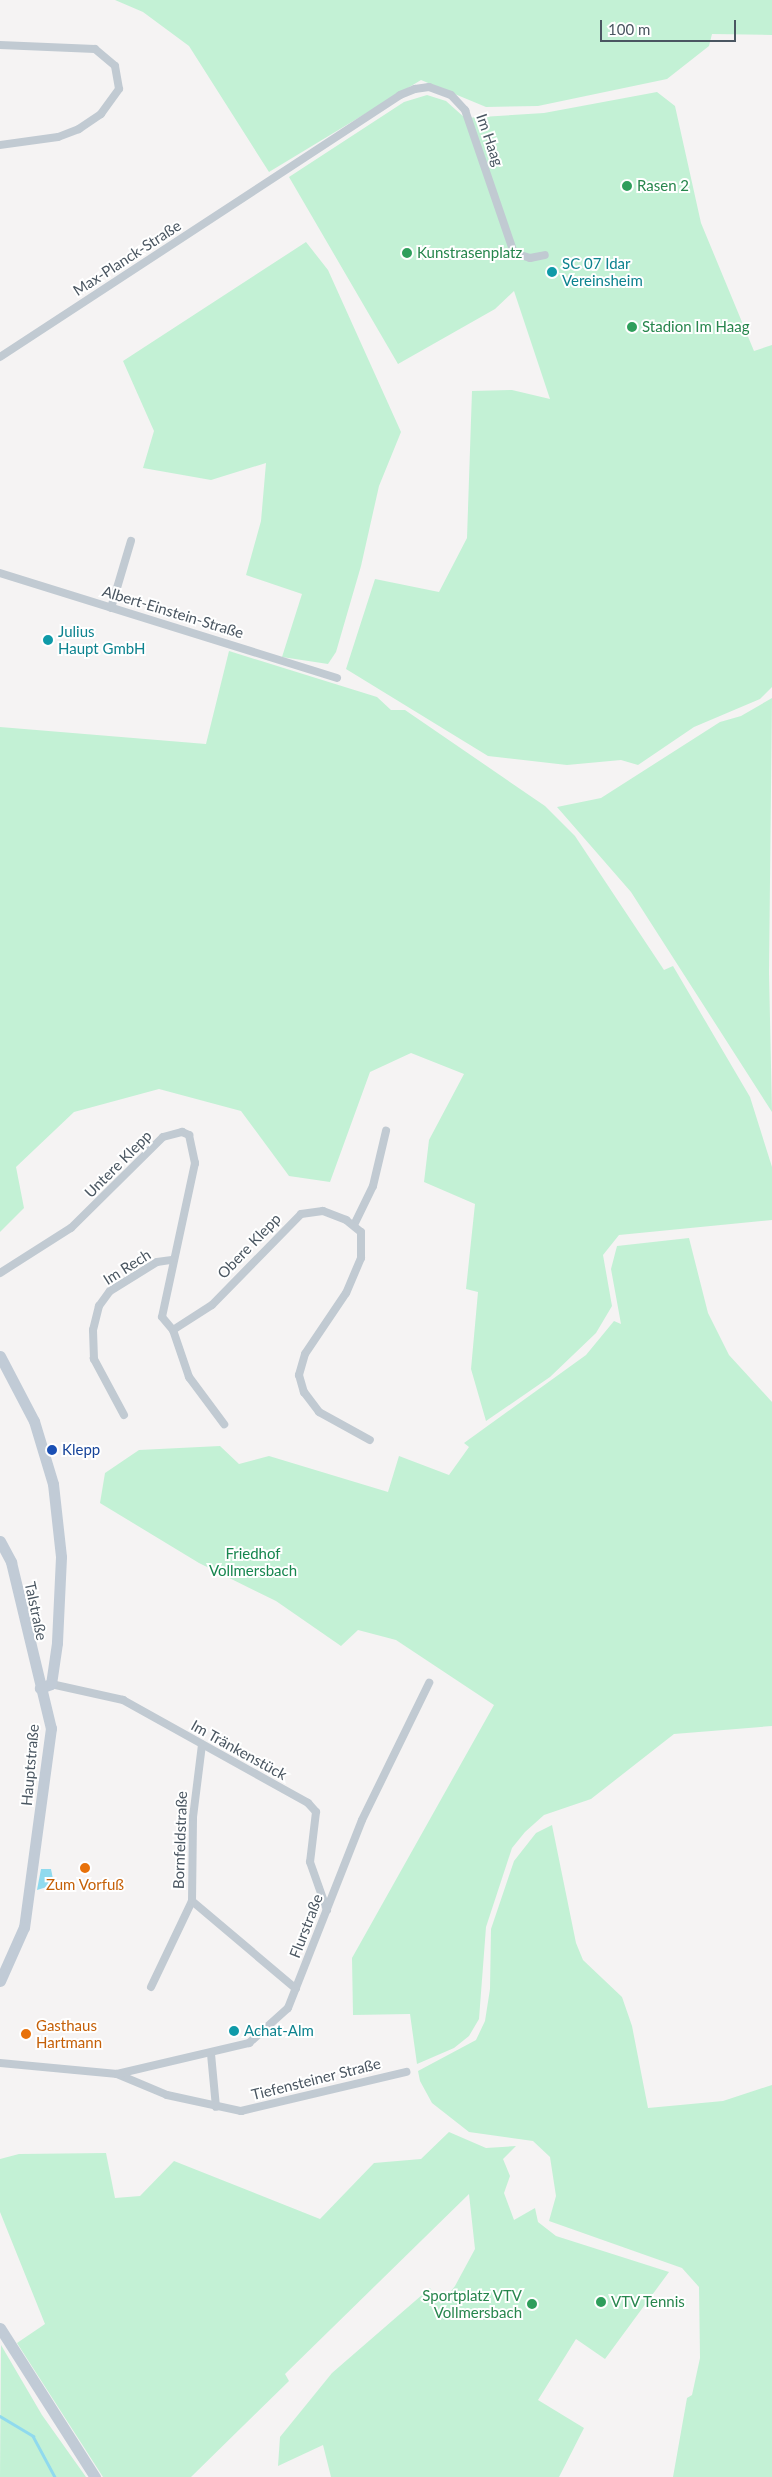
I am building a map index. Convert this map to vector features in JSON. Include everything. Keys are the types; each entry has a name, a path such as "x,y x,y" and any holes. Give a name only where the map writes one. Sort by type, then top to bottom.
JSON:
{"main road":[{"name":"Hauptstraße","path":"0,1356 34,1421 53,1484 61,1557 46,1686 51,1728 36,1855 24,1927 0,1981"},
{"name":"Talstraße","path":"0,1541 11,1562 46,1686"},
{"path":"0,2328 96,2477"}],"street":[{"path":"0,44 71,45 107,56 115,66 119,89 101,114 58,137 0,145"},
{"name":"Im Haag","path":"269,181 400,95 430,87 451,95 465,110 514,253 530,258 545,255"},
{"name":"Max-Planck-Straße","path":"0,358 269,181"},
{"path":"111,608 131,541"},
{"name":"Albert-Einstein-Straße","path":"0,573 337,678"},
{"path":"370,1440 319,1412 299,1375 305,1354 330,1320 361,1258 361,1232 354,1225 373,1186 386,1131"},
{"name":"Untere Klepp","path":"0,1273 71,1228 163,1137 182,1132 193,1142 195,1163 172,1260 162,1317 174,1330"},
{"name":"Obere Klepp","path":"174,1330 212,1305 301,1214 323,1212 354,1225"},
{"name":"Im Rech","path":"124,1415 94,1359 93,1330 99,1306 110,1291 157,1262 172,1260"},
{"path":"174,1330 189,1376 224,1424"},
{"name":"Flurstraße","path":"117,2074 211,2054 249,2042 274,2025 296,1989 362,1820 429,1683"},
{"name":"Im Tränkenstück","path":"46,1686 123,1700 308,1803 316,1812 310,1862 327,1910"},
{"name":"Bornfeldstraße","path":"151,1987 192,1901 192,1817 202,1745"},
{"path":"192,1901 296,1989"},
{"path":"211,2054 216,2107"},
{"name":"Tiefensteiner Straße","path":"0,2063 117,2074 167,2095 216,2107 262,2109 406,2072"}],"green space":[{"path":"115,0 772,0 772,35 712,34 709,46 667,79 538,106 486,107 421,80 269,172 189,46 143,12"},
{"path":"657,92 675,106 701,223 754,351 772,345 772,687 760,699 694,727 638,765 621,760 567,765 488,756 346,669 375,579 439,592 467,538 472,391 512,390 550,399 514,291 495,309 398,364 289,177 404,102 427,95 446,101 465,118 544,113"},
{"path":"306,242 328,270 401,432 379,486 361,566 336,652 328,664 282,657 302,594 246,575 261,521 266,463 211,480 143,468 154,431 123,361"},
{"path":"229,651 377,697 391,710 405,710 545,806 575,836 664,970 673,966 750,1097 772,1167 772,1220 619,1235 603,1255 612,1306 596,1333 550,1377 486,1421 471,1369 478,1292 466,1289 475,1204 424,1182 429,1140 464,1074 411,1053 370,1072 330,1182 289,1176 241,1111 159,1089 74,1112 16,1167 24,1208 0,1232 0,727 206,744"},
{"path":"772,698 769,973 772,1112 631,892 557,807 601,798 720,722 741,716"},
{"name":"Friedhof Vollmersbach","path":"689,1238 708,1313 729,1355 772,1402 772,1726 674,1734 591,1799 544,1815 525,1832 512,1848 486,1927 479,2019 469,2036 454,2048 417,2064 410,2014 353,2015 352,1958 494,1705 396,1640 358,1630 341,1646 276,1601 199,1563 100,1503 105,1473 139,1450 220,1446 239,1464 269,1456 388,1492 399,1456 449,1475 469,1447 464,1443 586,1355 614,1321 621,1324 611,1269 617,1246"},
{"path":"552,1825 576,1943 583,1960 622,1997 632,2026 648,2108 723,2101 772,2085 772,2477 673,2477 687,2398 692,2395 700,2358 699,2287 682,2268 549,2221 556,2196 550,2157 533,2141 469,2132 432,2103 420,2081 418,2071 476,2040 485,2021 490,1989 491,1929 514,1861 536,1833"},
{"path":"449,2132 486,2148 516,2146 503,2159 510,2176 504,2193 514,2220 535,2208 538,2222 556,2236 669,2272 605,2359 576,2339 538,2400 584,2428 559,2477 331,2477 323,2445 278,2466 280,2437 332,2373 430,2288 441,2304 455,2286 475,2249 469,2194 285,2374 289,2381 191,2477 103,2477 17,2343 45,2324 0,2212 0,2159 19,2154 106,2153 115,2198 140,2196 174,2161 320,2219 374,2163 421,2159"},
{"path":"1,2345 42,2415 86,2477 0,2477"}],"water":[{"path":"41,1869 51,1869 53,1879 50,1886 37,1890"}],"waterway":[{"path":"0,2416 33,2436 55,2477"}],"place":[{"name":"Rasen 2","path":"627,186"},
{"name":"Kunstrasenplatz","path":"407,253"},
{"name":"SC 07 Idar Vereinsheim","path":"552,272"},
{"name":"Stadion Im Haag","path":"632,327"},
{"name":"Julius Haupt GmbH","path":"48,640"},
{"name":"Klepp","path":"52,1450"},
{"name":"Zum Vorfuß","path":"85,1868"},
{"name":"Achat-Alm","path":"234,2031"},
{"name":"Gasthaus Hartmann","path":"26,2034"},
{"name":"VTV Tennis","path":"601,2302"},
{"name":"Sportplatz VTV Vollmersbach","path":"532,2304"}]}
